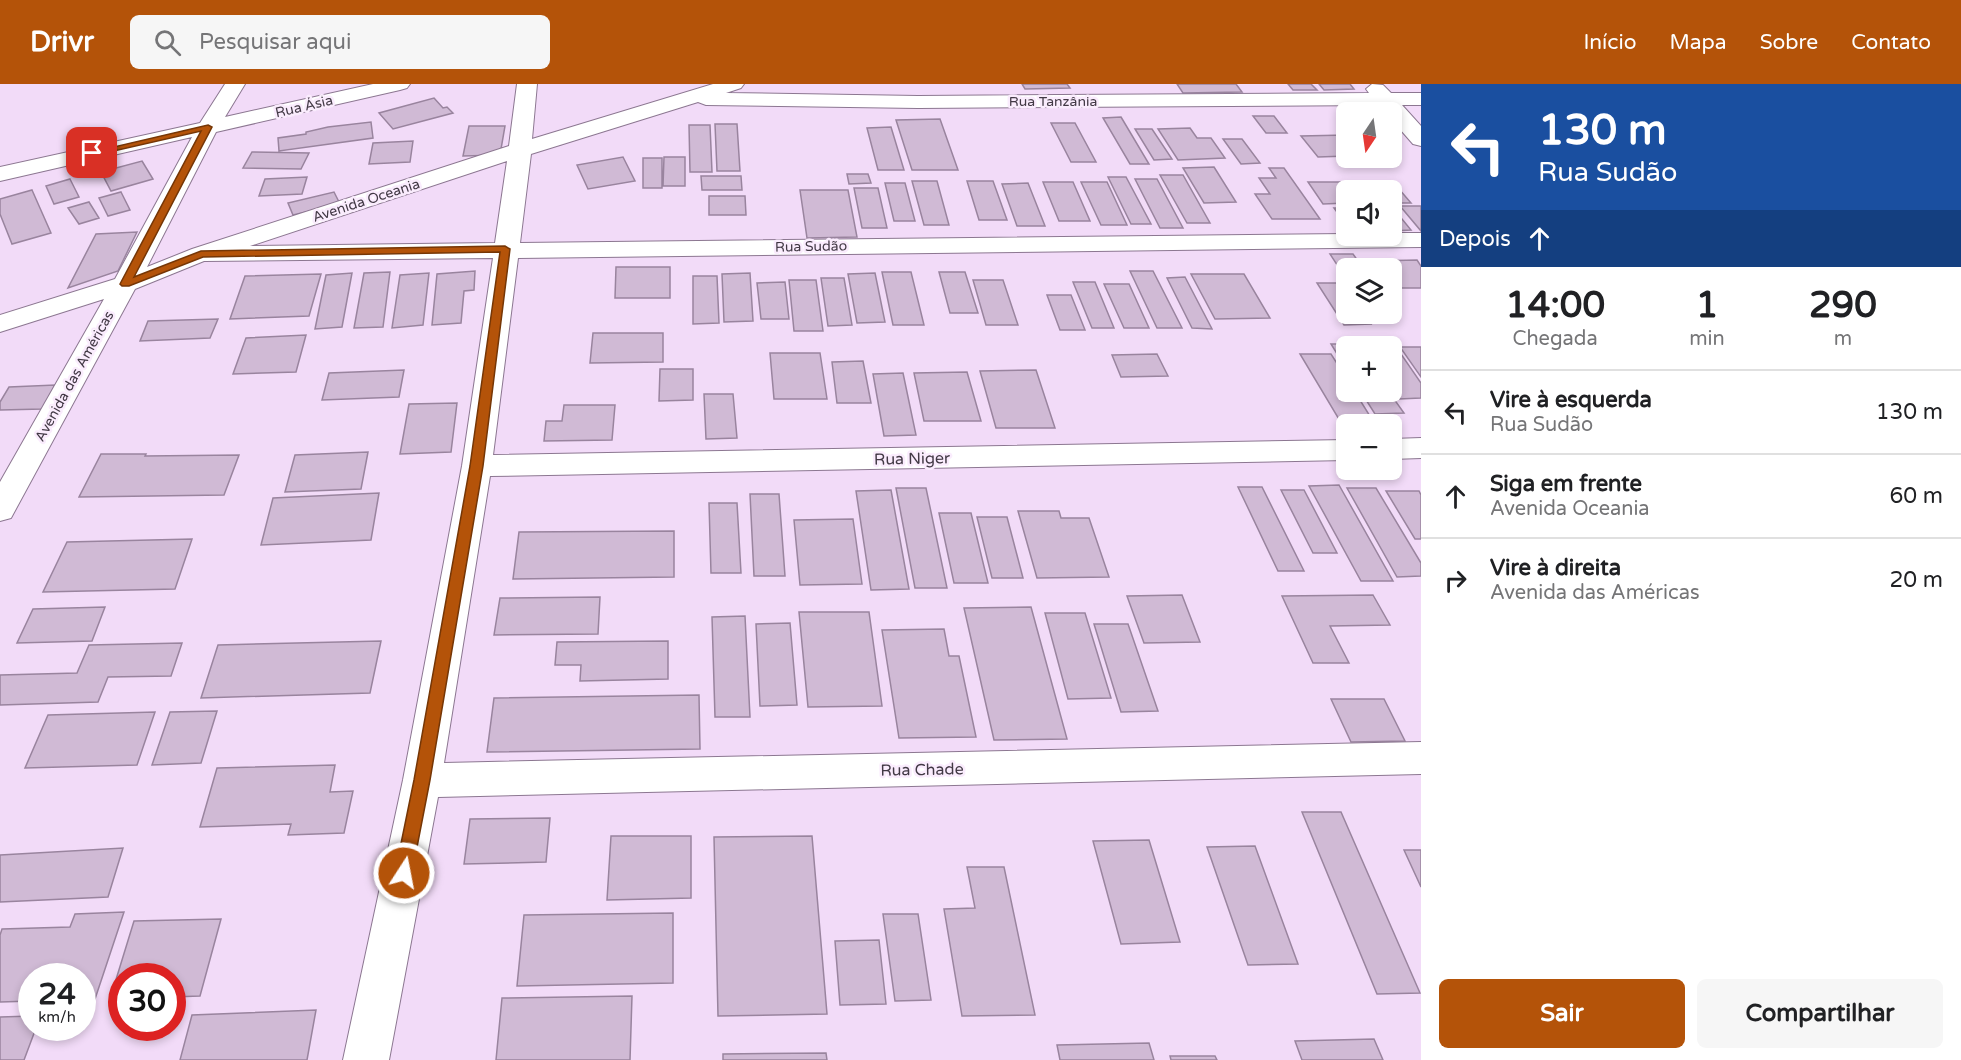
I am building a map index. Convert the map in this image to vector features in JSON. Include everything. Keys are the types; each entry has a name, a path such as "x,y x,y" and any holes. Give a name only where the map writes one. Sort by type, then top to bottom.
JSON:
{"street":[{"name":"Avenida das Américas","path":"0,510 125,284 208,127 235,84"},
{"name":"Rua Ásia","path":"0,174 400,84"},
{"path":"366,1060 422,780 477,466 527,84"},
{"name":"Avenida Oceania","path":"0,324 125,284 201,254 520,150 734,84"},
{"name":"Rua Tanzânia","path":"685,99 922,93 1135,92 1378,92 1421,99"},
{"path":"1378,92 1421,139"},
{"name":"Rua Sudão","path":"201,254 1421,240"},
{"path":"1402,449 1421,448"},
{"name":"Rua Niger","path":"477,466 1336,450"},
{"name":"Rua Chade","path":"422,780 1421,758"}],"building":[{"path":"1022,84 1067,84 1070,88 1025,89"},
{"path":"1177,84 1236,84 1242,92 1183,93"},
{"path":"1288,84 1311,84 1317,90 1293,90"},
{"path":"1319,84 1350,84 1354,89 1324,90"},
{"path":"434,98 443,108 447,107 453,113 393,129 379,113"},
{"path":"1253,116 1274,116 1287,133 1266,133"},
{"path":"1121,117 1149,164 1130,164 1103,118"},
{"path":"940,119 958,170 912,170 896,120"},
{"path":"371,122 373,138 279,151 278,138 306,134 306,132 328,127"},
{"path":"1051,123 1075,123 1096,162 1071,162"},
{"path":"715,124 737,124 740,171 717,171"},
{"path":"689,125 710,125 712,172 690,172"},
{"path":"469,126 505,126 500,155 463,156"},
{"path":"891,127 904,170 878,170 867,128"},
{"path":"1190,128 1197,138 1211,138 1225,158 1178,160 1158,129"},
{"path":"1135,129 1152,129 1172,159 1154,160"},
{"path":"1336,135 1336,156 1318,157 1301,136"},
{"path":"1223,139 1242,139 1260,163 1241,164"},
{"path":"413,141 410,162 369,164 373,143"},
{"path":"252,152 309,153 301,169 243,168"},
{"path":"623,157 635,181 588,189 577,165"},
{"path":"664,157 685,157 685,186 663,186"},
{"path":"643,158 662,158 662,188 643,188"},
{"path":"142,161 153,179 111,191 101,172"},
{"path":"1214,167 1236,202 1204,203 1183,168"},
{"path":"1269,168 1284,168 1320,219 1272,219 1255,194 1270,194 1259,178 1276,178"},
{"path":"847,174 868,174 871,183 849,184"},
{"path":"1160,175 1183,175 1210,223 1187,223"},
{"path":"701,176 741,176 742,190 702,190"},
{"path":"307,177 302,194 259,196 265,179"},
{"path":"1108,177 1126,177 1151,224 1131,224"},
{"path":"70,179 79,197 54,204 46,186"},
{"path":"1135,179 1157,179 1183,228 1160,228"},
{"path":"912,181 937,181 949,225 924,225"},
{"path":"967,181 993,181 1007,220 979,220"},
{"path":"1043,182 1073,182 1090,221 1059,221"},
{"path":"1081,182 1107,182 1127,225 1101,225"},
{"path":"1308,182 1336,182 1336,203 1323,204"},
{"path":"885,183 905,183 915,221 894,221"},
{"path":"1028,183 1045,226 1017,226 1002,184"},
{"path":"854,188 878,188 887,228 862,228"},
{"path":"32,190 51,233 12,244 0,214 0,199"},
{"path":"800,190 848,190 857,237 807,238"},
{"path":"121,192 130,210 108,216 99,198"},
{"path":"334,192 340,204 293,215 288,203"},
{"path":"1402,192 1411,203 1402,203"},
{"path":"709,196 745,196 746,215 709,215"},
{"path":"89,202 99,218 79,224 68,208"},
{"path":"1402,206 1421,206 1421,231 1402,208"},
{"path":"1402,219 1411,230 1402,230"},
{"path":"137,232 118,271 68,288 96,234"},
{"path":"1330,254 1353,254 1356,258 1336,258 1336,263"},
{"path":"1402,260 1417,260 1421,266 1421,288 1402,288"},
{"path":"616,267 670,267 670,298 615,298"},
{"path":"475,271 474,290 464,291 461,323 432,325 437,274"},
{"path":"1130,271 1153,271 1182,328 1157,328"},
{"path":"390,272 383,327 354,328 364,273"},
{"path":"882,272 911,272 924,325 893,325"},
{"path":"939,272 965,272 978,313 950,313"},
{"path":"352,273 342,327 315,329 326,275"},
{"path":"429,273 423,325 392,328 400,275"},
{"path":"750,273 753,321 724,322 722,274"},
{"path":"875,273 885,322 857,323 848,274"},
{"path":"321,274 309,316 230,319 245,276"},
{"path":"1191,274 1244,274 1270,318 1215,319"},
{"path":"693,276 717,276 719,323 693,324"},
{"path":"1185,277 1212,329 1192,328 1167,278"},
{"path":"821,278 844,278 852,325 828,326"},
{"path":"789,280 816,280 823,331 794,331"},
{"path":"973,280 1003,280 1018,325 986,325"},
{"path":"785,282 789,319 761,319 757,283"},
{"path":"1073,282 1095,282 1114,328 1092,328"},
{"path":"1317,283 1336,283 1336,313"},
{"path":"1104,284 1129,284 1149,328 1124,328"},
{"path":"1047,295 1071,295 1085,330 1060,330"},
{"path":"218,319 210,338 140,341 148,321"},
{"path":"593,333 663,333 663,362 590,363"},
{"path":"306,335 296,372 233,374 246,338"},
{"path":"1402,347 1421,347 1421,377 1402,350"},
{"path":"770,353 820,353 827,399 774,399"},
{"path":"1157,354 1168,376 1121,377 1112,355"},
{"path":"1300,354 1331,354 1336,362 1336,402 1361,402 1369,414 1336,414"},
{"path":"1402,355 1421,383 1421,398 1402,399"},
{"path":"863,361 871,403 837,403 832,362"},
{"path":"660,369 693,369 693,400 659,401"},
{"path":"404,370 399,397 322,400 329,373"},
{"path":"1036,370 1055,428 996,428 980,371"},
{"path":"967,372 981,421 924,421 914,373"},
{"path":"903,373 916,435 884,436 873,374"},
{"path":"55,385 43,409 0,410 0,402 9,387"},
{"path":"704,394 733,394 737,438 706,439"},
{"path":"1367,402 1396,402 1404,413 1375,414"},
{"path":"457,403 451,452 400,454 409,404"},
{"path":"564,405 615,405 612,440 544,441 546,421 562,421"},
{"path":"368,452 361,489 285,492 295,455"},
{"path":"101,454 239,455 224,495 79,497"},
{"path":"1339,485 1393,581 1361,581 1309,486"},
{"path":"1238,487 1262,487 1304,571 1278,571"},
{"path":"896,488 926,488 947,588 915,588"},
{"path":"1347,488 1376,488 1421,563 1421,576 1397,577"},
{"path":"891,490 909,589 871,590 856,491"},
{"path":"1281,490 1304,490 1337,553 1313,553"},
{"path":"1386,491 1419,491 1421,495 1421,539 1415,539"},
{"path":"379,493 371,540 261,545 273,498"},
{"path":"750,494 779,494 785,576 754,576"},
{"path":"709,503 737,503 741,573 711,573"},
{"path":"1018,511 1059,511 1061,518 1089,518 1109,577 1037,578"},
{"path":"939,513 971,513 988,583 954,583"},
{"path":"977,517 1007,517 1023,578 992,578"},
{"path":"853,519 862,584 800,585 794,520"},
{"path":"674,531 674,577 513,579 519,532"},
{"path":"192,539 175,589 43,592 67,542"},
{"path":"1182,595 1200,642 1144,643 1127,596"},
{"path":"1373,595 1390,625 1330,626 1349,663 1313,663 1282,596"},
{"path":"600,597 598,634 494,635 500,598"},
{"path":"105,607 92,641 17,643 33,609"},
{"path":"1031,607 1067,739 994,740 964,608"},
{"path":"799,612 869,612 882,706 808,707"},
{"path":"1045,613 1085,613 1111,698 1068,699"},
{"path":"745,616 750,717 715,717 712,617"},
{"path":"790,623 797,705 760,706 756,624"},
{"path":"1094,624 1128,624 1158,711 1121,712"},
{"path":"944,629 949,656 959,656 976,737 899,738 882,630"},
{"path":"381,641 370,693 201,698 218,645"},
{"path":"668,641 668,679 580,681 581,665 555,665 557,642"},
{"path":"182,643 171,676 108,677 98,702 0,705 0,675 77,673 89,645"},
{"path":"699,695 700,749 487,752 494,698"},
{"path":"1331,699 1384,699 1405,741 1351,742"},
{"path":"217,711 201,763 152,765 170,712"},
{"path":"155,712 137,765 25,768 48,715"},
{"path":"335,765 330,792 353,791 344,833 288,835 291,824 200,827 217,768"},
{"path":"1302,812 1341,812 1420,993 1377,994"},
{"path":"550,818 546,862 464,864 470,819"},
{"path":"611,836 691,836 691,898 607,900"},
{"path":"812,836 827,1014 718,1016 714,837"},
{"path":"1149,840 1180,942 1121,944 1093,841"},
{"path":"1255,846 1298,964 1248,965 1207,847"},
{"path":"123,848 108,897 0,902 0,855"},
{"path":"1404,850 1421,850 1421,887"},
{"path":"967,867 1004,867 1035,1015 962,1016 944,909 975,908"},
{"path":"124,912 96,996 96,963 18,963 18,1001 0,1002 0,935 2,929 70,927 75,914"},
{"path":"673,913 673,983 517,986 524,915"},
{"path":"883,914 918,914 931,1000 895,1001"},
{"path":"221,919 200,996 186,996 186,963 121,963 134,921"},
{"path":"879,940 886,1004 840,1005 835,941"},
{"path":"632,996 630,1060 496,1060 502,998"},
{"path":"316,1010 307,1060 180,1060 192,1015"},
{"path":"18,1016 18,1041 31,1041 24,1060 0,1060 0,1017"},
{"path":"1374,1039 1383,1060 1302,1060 1295,1041"},
{"path":"1149,1043 1154,1060 1060,1060 1057,1045"},
{"path":"826,1053 827,1060 723,1060 723,1054"},
{"path":"1170,1056 1215,1056 1217,1060 1171,1060"}],"route":[{"path":"92,153 208,127 125,284 201,254 505,249 477,466 404,873"}]}
